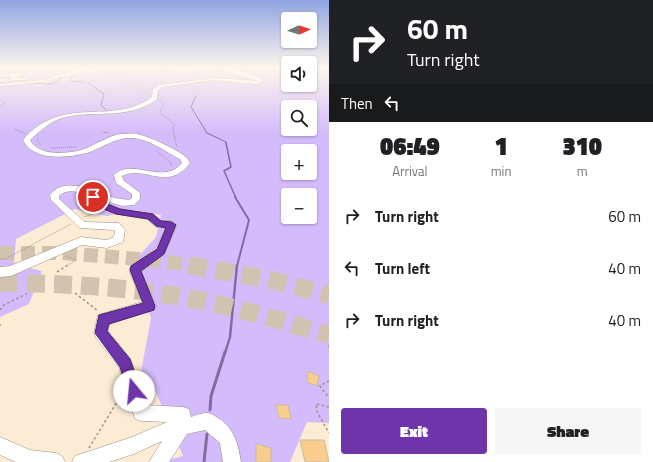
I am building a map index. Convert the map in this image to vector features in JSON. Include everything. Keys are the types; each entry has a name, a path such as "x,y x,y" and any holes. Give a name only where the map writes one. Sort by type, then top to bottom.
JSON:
{"street":[{"path":"0,272 11,271 81,241 112,243 119,239 120,230 116,226 83,225 55,200 55,193 65,189 74,189 96,193 117,203 131,204 136,199 136,193 119,180 118,175 120,173 130,172 156,176 179,172 184,168 186,164 183,158 152,142 136,136 120,136 77,153 45,153 28,146 26,140 49,122 63,117 136,109 154,98 156,90"},
{"path":"96,193 93,197 102,205 119,212 150,216 159,224 172,225 160,251 135,270 150,306 107,318 104,320 101,333 125,363 141,413 184,415 182,427 158,462"},
{"path":"85,456 134,445 162,432 207,421 220,429 229,440 232,462"},
{"path":"0,446 30,460 56,462"}],"path":[{"path":"0,100 6,103 0,106"},
{"path":"15,129 39,140 43,149"},
{"path":"102,132 120,136"},
{"path":"50,148 94,146"},
{"path":"154,148 171,163 171,173"},
{"path":"0,259 6,259 78,220 110,208"},
{"path":"55,253 76,260 57,272"},
{"path":"0,310 4,305 28,293"},
{"path":"75,293 107,318"},
{"path":"85,456 130,380"},
{"path":"329,381 320,386 329,398"},
{"path":"329,407 316,404 316,412 326,424 329,433"}],"shaded area":[{"path":"0,90 281,90 281,92 317,92 317,90 329,90 329,423 307,422 290,462 161,462 183,456 155,390 141,372 151,318 130,266 156,237 161,215 134,210 107,216 75,209 16,239 14,264 42,271 29,304 0,317"}],"building":[{"path":"308,371 319,376 317,386 307,382"},
{"path":"276,405 288,405 291,419 279,418"},
{"path":"300,440 324,440 329,462 305,462"},
{"path":"256,444 271,448 271,462 256,462"}],"waterway":[{"path":"98,90 104,94 101,105 107,111"},
{"path":"196,96 191,107 207,133 226,143"},
{"path":"226,143 231,167 224,171 236,198"},
{"path":"235,197 249,220 237,266"},
{"path":"225,353 230,337 237,265"},
{"path":"210,410 211,396 225,352"},
{"path":"204,462 207,434"}],"tunnel":[{"path":"0,253 62,253 152,260 190,265"},
{"path":"190,265 196,266"},
{"path":"190,265 271,280 329,295"},
{"path":"0,283 94,286 165,294 241,310 329,335"}],"route":[{"path":"93,197 102,205 119,212 150,216 159,224 172,225 160,251 135,270 150,306 104,320 101,333 125,363 134,391"}]}
